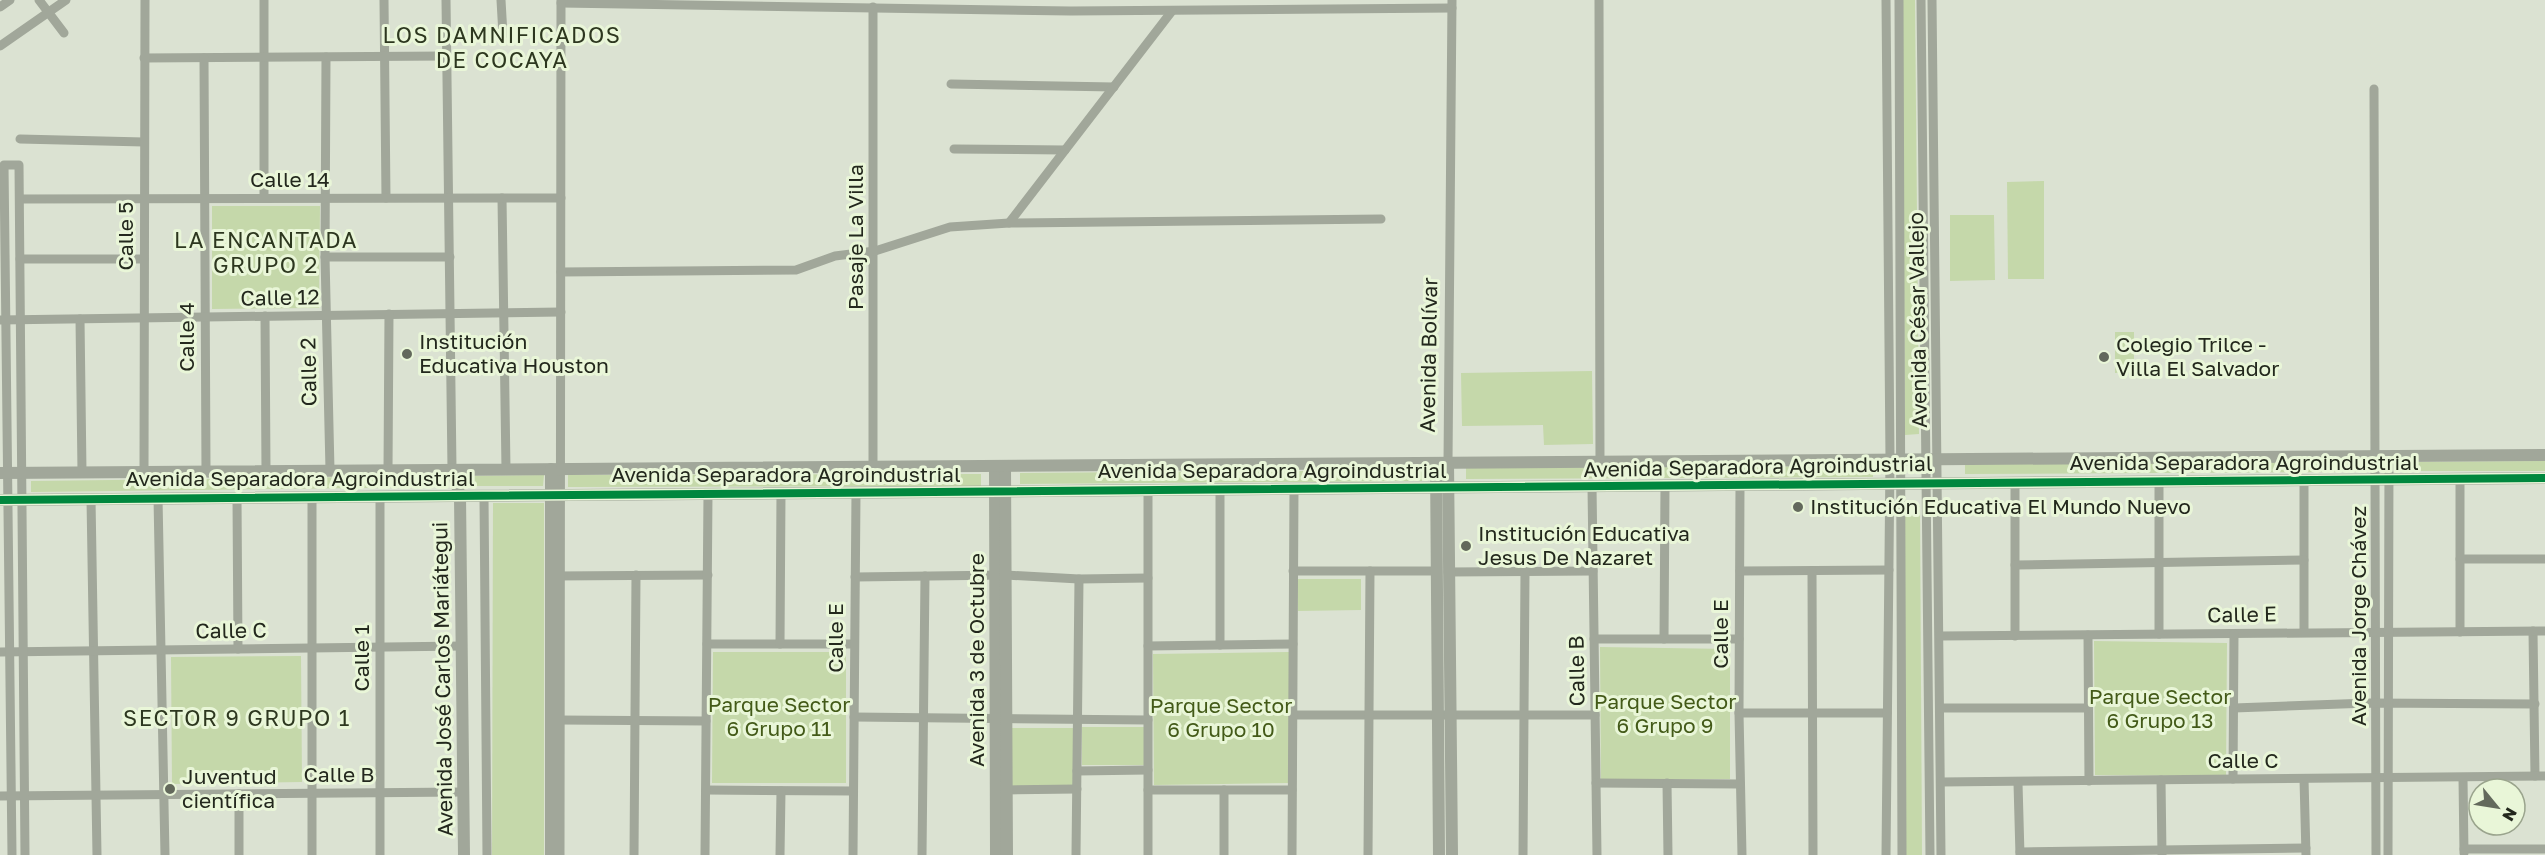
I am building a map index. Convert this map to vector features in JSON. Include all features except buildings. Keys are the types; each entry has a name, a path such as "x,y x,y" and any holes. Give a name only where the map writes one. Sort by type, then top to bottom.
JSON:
{"street":[{"path":"0,7 10,0"},
{"path":"39,0 64,33"},
{"path":"0,46 66,0"},
{"name":"Calle 5","path":"144,472 145,0"},
{"path":"264,0 264,198"},
{"path":"384,0 386,198"},
{"name":"Avenida José Carlos Mariátegui","path":"446,0 452,469 460,496 464,855"},
{"path":"501,0 503,34"},
{"path":"1599,0 1600,461"},
{"name":"Avenida César Vallejo","path":"1886,0 1896,459"},
{"name":"Avenida César Vallejo","path":"1899,0 1896,484 1902,855"},
{"name":"Avenida César Vallejo","path":"1921,0 1932,459"},
{"name":"Avenida César Vallejo","path":"1930,855 1932,0"},
{"path":"551,855 555,495 561,312 561,1 878,4 1172,12 1452,4"},
{"name":"Pasaje La Villa","path":"873,467 878,4"},
{"name":"Avenida Bolívar","path":"1452,4 1442,462 1444,716 1452,855"},
{"path":"1009,223 1172,12"},
{"path":"144,58 447,56"},
{"name":"Calle 2","path":"326,57 325,257 330,470"},
{"name":"Calle 4","path":"204,58 206,471"},
{"path":"951,84 1114,87"},
{"name":"Avenida Jorge Chávez","path":"2374,89 2383,480 2389,632 2377,778 2376,855"},
{"path":"20,139 144,142"},
{"path":"954,149 1065,150"},
{"path":"12,855 5,652 2,320 4,165 19,165 26,855"},
{"path":"502,198 506,469"},
{"name":"Calle 14","path":"20,199 561,198"},
{"path":"561,272 796,270 835,256 875,251 950,227 1009,223 1381,219"},
{"path":"325,257 450,257"},
{"path":"20,259 144,259"},
{"name":"Calle 12","path":"2,320 561,312"},
{"path":"388,470 389,314"},
{"path":"265,316 266,471"},
{"path":"80,319 82,472"},
{"name":"Avenida Separadora Agroindustrial","path":"3,473 2545,455"},
{"name":"Avenida 3 de Octubre","path":"996,855 1002,719 1000,466"},
{"name":"Avenida Separadora Agroindustrial","path":"4,500 2545,478"},
{"path":"2460,479 2460,632"},
{"name":"Avenida Jorge Chávez","path":"2383,480 2377,632 2389,777 2388,855"},
{"path":"2304,481 2304,632"},
{"path":"2159,482 2159,634"},
{"name":"Avenida César Vallejo","path":"1932,483 1940,636 1941,855"},
{"path":"2015,483 2015,636"},
{"name":"Avenida César Vallejo","path":"1886,855 1889,570 1896,484"},
{"name":"Calle E","path":"1740,485 1739,713 1742,855"},
{"name":"Calle B","path":"1592,486 1597,855"},
{"path":"1664,639 1665,486"},
{"path":"1220,489 1220,645"},
{"path":"1292,855 1294,489"},
{"path":"1148,490 1148,855"},
{"path":"780,644 781,493"},
{"name":"Calle E","path":"853,855 856,493"},
{"path":"705,855 708,494"},
{"name":"Calle 1","path":"380,496 380,855"},
{"name":"Avenida José Carlos Mariátegui","path":"484,496 487,855"},
{"path":"312,497 312,855"},
{"path":"158,498 165,855"},
{"path":"237,498 238,649"},
{"path":"91,499 97,855"},
{"path":"2460,559 2545,559"},
{"path":"2015,565 2304,560"},
{"path":"1740,571 1889,570"},
{"path":"1293,571 1593,571"},
{"path":"1368,855 1370,571"},
{"path":"1812,571 1813,855"},
{"path":"1523,855 1525,572"},
{"path":"555,576 708,574"},
{"path":"634,855 636,575"},
{"path":"855,577 1001,575 1079,579 1148,578"},
{"path":"555,576 560,720 560,855"},
{"path":"922,855 925,576"},
{"path":"1076,855 1079,579"},
{"path":"2533,631 2535,776"},
{"name":"Calle E","path":"1940,636 2545,631"},
{"path":"2233,779 2234,634"},
{"path":"2088,635 2089,781"},
{"path":"1594,639 1739,639"},
{"path":"707,644 854,644"},
{"path":"1148,646 1293,644"},
{"name":"Calle C","path":"5,652 462,646"},
{"path":"2234,708 2383,703 2535,704"},
{"path":"1941,708 2088,708"},
{"path":"1739,713 1887,713"},
{"path":"1293,716 1595,715"},
{"name":"Avenida Bolívar","path":"1439,855 1444,716"},
{"path":"854,717 1148,720"},
{"name":"Avenida 3 de Octubre","path":"1002,719 1007,790 1007,855"},
{"path":"560,720 706,721"},
{"path":"1077,771 1148,770"},
{"name":"Calle C","path":"1941,782 2545,776"},
{"path":"2463,778 2464,852 2545,849"},
{"path":"2018,783 2020,853 2306,852 2304,779"},
{"path":"2161,780 2162,854"},
{"path":"1596,783 1740,784"},
{"path":"1667,783 1668,855"},
{"path":"1007,790 1077,789"},
{"path":"706,790 853,791"},
{"path":"780,855 781,790"},
{"path":"1148,790 1292,790"},
{"path":"1224,790 1224,855"},
{"name":"Calle B","path":"0,796 463,792"},
{"path":"239,794 239,855"}],"green space":[{"path":"1902,0 1915,0 1919,434 1905,435"},
{"path":"2044,181 2044,279 2008,279 2007,182"},
{"path":"212,206 320,206 319,308 212,309"},
{"path":"1950,215 1994,215 1995,280 1950,281"},
{"path":"2115,332 2134,332 2134,372 2115,373"},
{"path":"1592,371 1593,444 1544,445 1543,425 1462,426 1461,373"},
{"path":"2545,461 2545,471 2407,471 2407,462"},
{"path":"2356,462 2356,472 1965,474 1965,464"},
{"path":"1873,466 1873,477 1466,479 1466,468"},
{"path":"1422,470 1422,481 1020,484 1020,473"},
{"path":"981,474 981,486 568,487 568,475"},
{"path":"544,475 543,486 471,486 471,476"},
{"path":"444,476 444,487 31,492 31,481"},
{"path":"493,503 544,503 544,855 492,855"},
{"path":"1920,506 1922,855 1904,855 1902,507"},
{"path":"1297,579 1361,579 1361,610 1298,611"},
{"name":"Parque Sector 6 Grupo 13","path":"2094,641 2227,643 2226,776 2095,775"},
{"name":"Parque Sector 6 Grupo 9","path":"1600,647 1730,649 1730,779 1601,779"},
{"name":"Parque Sector 6 Grupo 11","path":"713,652 846,652 846,783 712,783"},
{"name":"Parque Sector 6 Grupo 10","path":"1289,652 1289,783 1154,785 1153,654"},
{"path":"301,656 302,782 172,784 171,657"},
{"path":"1082,727 1145,727 1145,765 1082,765"},
{"path":"1011,728 1073,728 1073,785 1011,786"}],"cycle path":[{"path":"0,500 2545,478"}],"place":[{"name":"Institución Educativa Houston","path":"407,354"},
{"name":"Colegio Trilce - Villa El Salvador","path":"2104,357"},
{"name":"Institución Educativa El Mundo Nuevo","path":"1798,507"},
{"name":"Institución Educativa Jesus De Nazaret","path":"1466,546"},
{"name":"Juventud científica","path":"170,789"}],"district":[{"name":"LOS DAMNIFICADOS DE COCAYA","path":"502,48"},
{"name":"LA ENCANTADA GRUPO 2","path":"266,252"},
{"name":"SECTOR 9 GRUPO 1","path":"237,718"}]}
